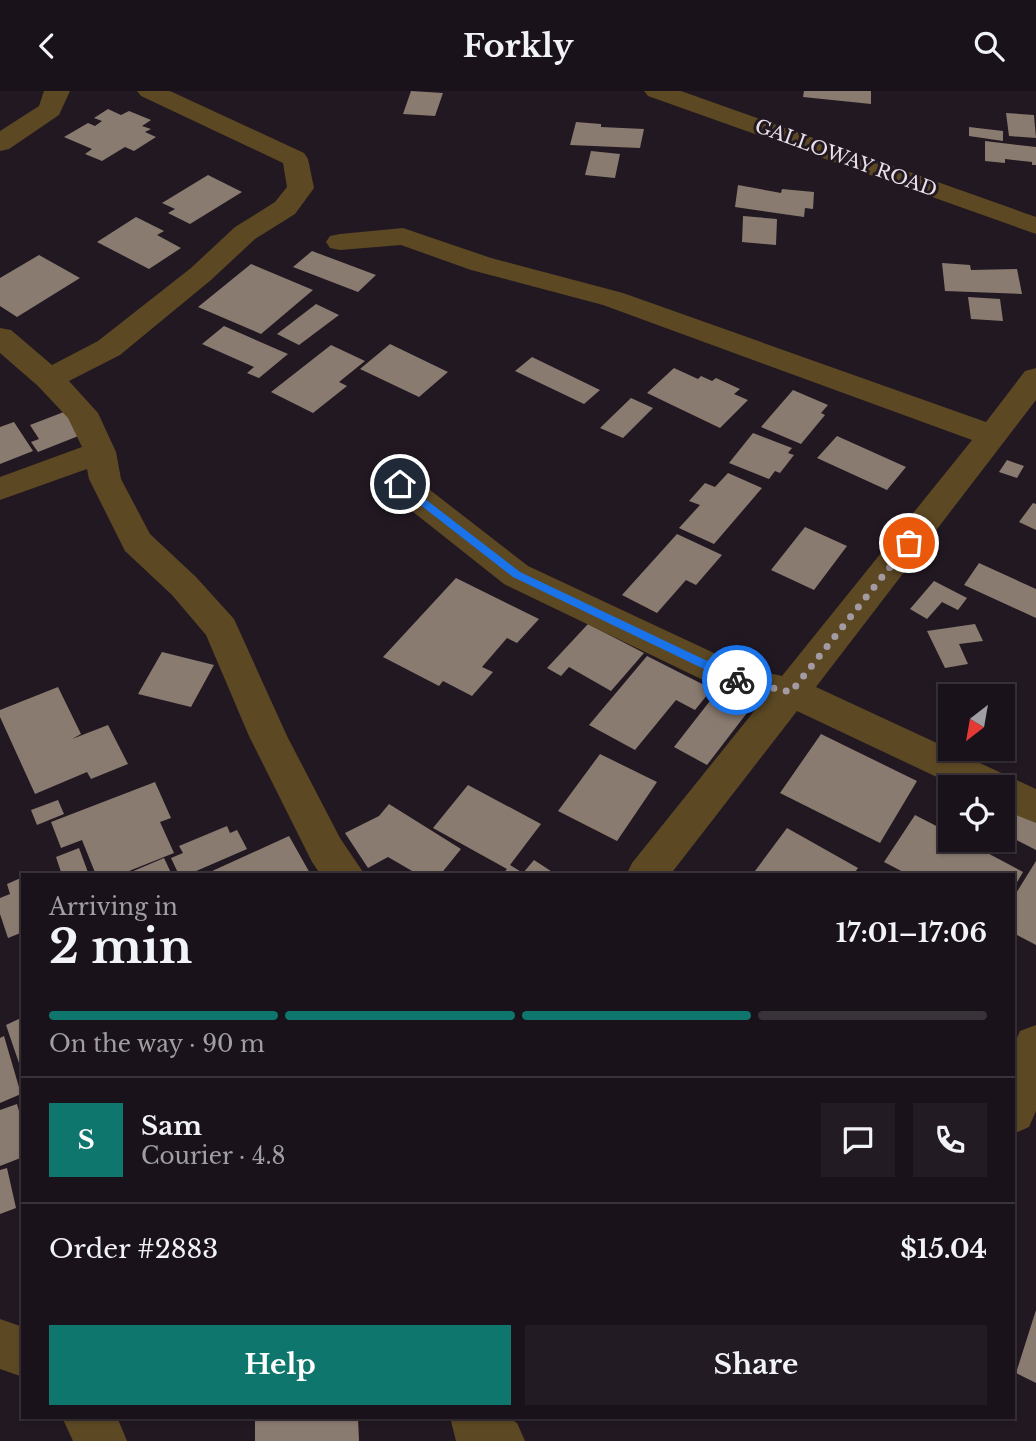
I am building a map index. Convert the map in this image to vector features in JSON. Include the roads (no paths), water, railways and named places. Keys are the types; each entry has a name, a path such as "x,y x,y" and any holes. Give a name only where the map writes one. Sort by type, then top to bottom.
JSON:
{"street":[{"path":"0,143 50,110 57,91"},
{"path":"49,379 108,348 201,275 245,233 285,208 301,188 295,159 150,91"},
{"name":"GALLOWAY ROAD","path":"657,91 1036,226"},
{"path":"340,242 403,236 481,264 613,299 993,436"},
{"path":"0,337 49,379 82,414 100,452 105,479 137,542 184,586 221,628 268,736 326,850 343,873"},
{"path":"648,873 1036,378"},
{"path":"0,489 100,452"},
{"path":"400,484 516,575 739,681 791,692 968,775"},
{"path":"1015,797 1036,807"},
{"path":"1015,1106 1036,1045"},
{"path":"0,1344 21,1351"},
{"path":"89,1419 101,1441"}]}
